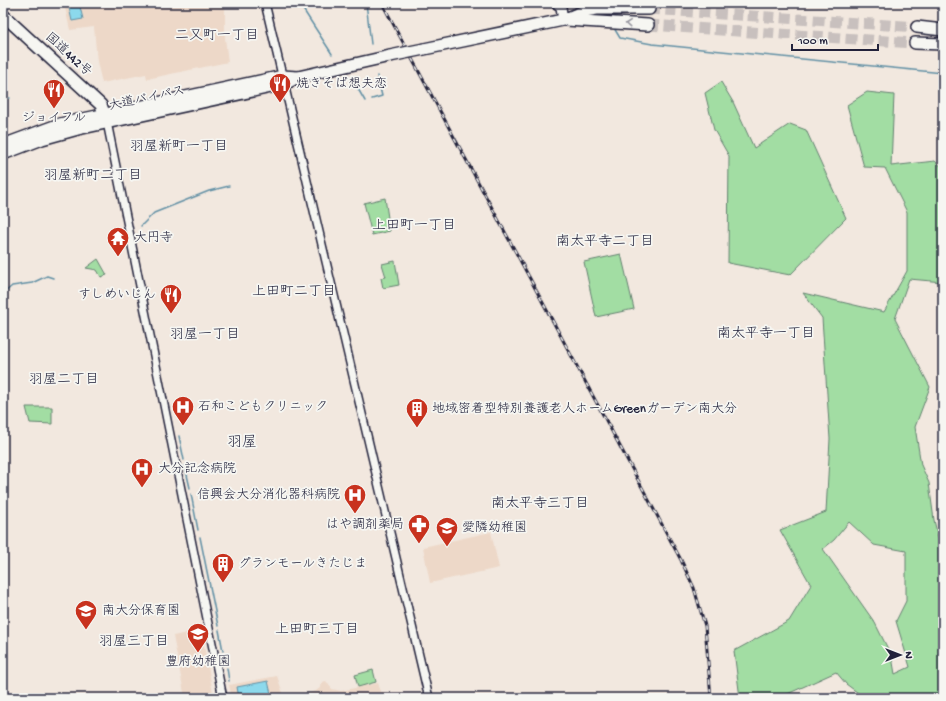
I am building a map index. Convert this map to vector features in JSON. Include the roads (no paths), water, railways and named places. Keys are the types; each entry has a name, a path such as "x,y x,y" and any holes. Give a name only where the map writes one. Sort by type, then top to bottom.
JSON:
{"highway":[{"name":"大道バイパス","path":"3,145 60,124 106,118 298,78 390,56 563,20 584,11 597,9 649,9"},
{"name":"国道442号","path":"3,15 102,105 106,118"},
{"name":"大道バイパス","path":"563,20 648,25"},
{"path":"917,27 943,30"},
{"path":"915,43 943,44"},
{"name":"大道バイパス","path":"3,154 106,118"}],"main road":[{"path":"556,3 561,7 563,20"}],"street":[{"path":"265,3 430,698"},
{"path":"106,118 223,698"}],"water":[{"path":"68,3 79,3 83,19 72,21"},
{"path":"268,681 272,698 239,698 237,687"}],"waterway":[{"path":"299,3 332,54"},
{"path":"366,3 371,44"},
{"path":"614,28 620,38 652,44 943,73"},
{"path":"372,99 382,96 377,76"},
{"path":"354,82 365,101"},
{"path":"3,99 10,98"},
{"path":"141,226 154,213 209,191 229,186"},
{"path":"3,294 12,286 32,283 47,276 53,278"},
{"path":"179,436 184,460"},
{"path":"185,466 190,488"},
{"path":"191,494 198,530"},
{"path":"200,537 218,626"},
{"path":"219,630 223,651"},
{"path":"224,656 226,663"},
{"path":"227,668 229,681"}],"tunnel":[{"path":"649,9 917,27"},
{"path":"648,25 915,43"}],"railway":[{"path":"382,3 681,560 694,588 705,626 711,698"}],"place":[{"name":"焼きそば想夫恋","path":"280,104"},
{"name":"ジョイフル","path":"54,110"},
{"name":"大円寺","path":"118,258"},
{"name":"すしめいじん","path":"171,314"},
{"name":"石和こどもクリニック","path":"183,426"},
{"name":"地域密着型特別養護老人ホームGreenガーデン南大分","path":"417,428"},
{"name":"大分記念病院","path":"142,488"},
{"name":"信興会大分消化器科病院","path":"355,514"},
{"name":"はや調剤薬局","path":"419,544"},
{"name":"愛隣幼稚園","path":"447,548"},
{"name":"グランモールきたじま","path":"223,584"},
{"name":"南大分保育園","path":"86,630"},
{"name":"豊府幼稚園","path":"198,654"}],"district":[{"name":"二又町一丁目","path":"217,36"},
{"name":"羽屋新町一丁目","path":"179,147"},
{"name":"羽屋新町二丁目","path":"93,176"},
{"name":"上田町一丁目","path":"414,226"},
{"name":"南太平寺二丁目","path":"605,242"},
{"name":"上田町二丁目","path":"294,292"},
{"name":"南太平寺一丁目","path":"766,334"},
{"name":"羽屋一丁目","path":"205,335"},
{"name":"羽屋二丁目","path":"64,380"},
{"name":"羽屋","path":"242,443"},
{"name":"南太平寺三丁目","path":"540,504"},
{"name":"上田町三丁目","path":"317,630"},
{"name":"羽屋三丁目","path":"134,642"}]}
